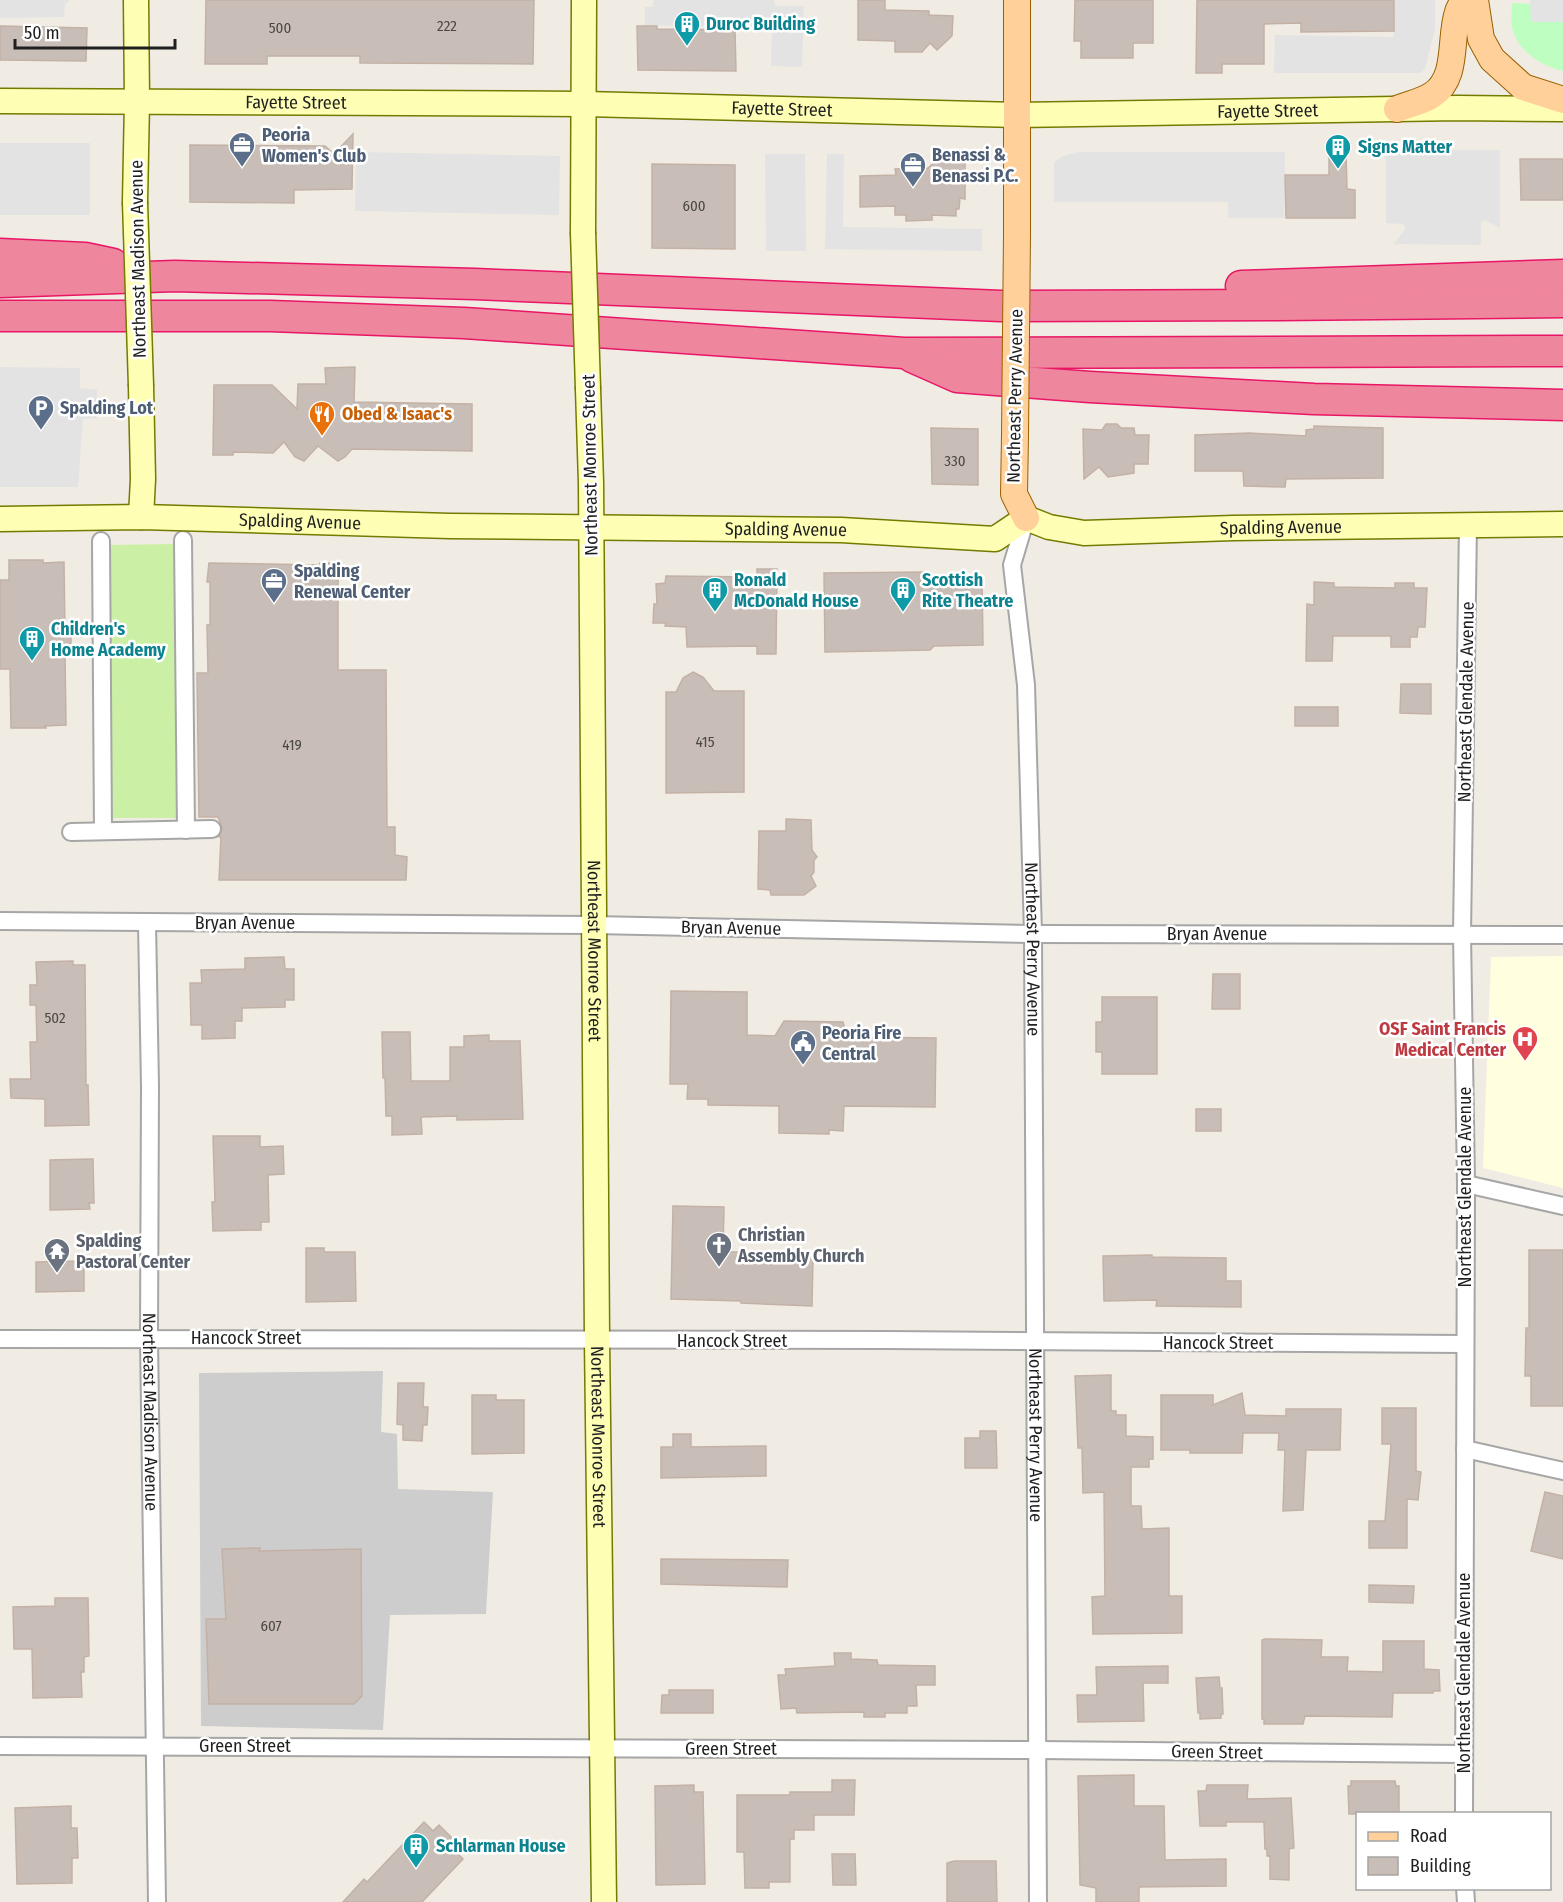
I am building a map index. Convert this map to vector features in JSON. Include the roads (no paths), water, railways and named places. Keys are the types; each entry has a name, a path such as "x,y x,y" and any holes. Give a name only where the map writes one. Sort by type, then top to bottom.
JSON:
{"highway":[{"path":"0,254 86,258 175,276"},
{"path":"873,301 1563,275"},
{"path":"0,282 175,276 463,284 1001,306 1563,302"},
{"path":"0,322 83,315"},
{"path":"0,316 270,316 464,324 904,353 1563,351"},
{"path":"904,353 957,377 968,378 1101,388 1314,399 1563,405"}],"main road":[{"name":"Northeast Perry Avenue","path":"1017,0 1014,494 1026,518"},
{"path":"1398,109 1431,97 1446,79 1452,61 1458,12 1464,0"},
{"path":"1475,0 1481,39 1492,59 1523,87 1563,100"}],"street":[{"name":"Northeast Madison Avenue","path":"136,0 135,202 143,479 141,517"},
{"name":"Northeast Monroe Street","path":"584,0 583,232 591,527 604,1902"},
{"name":"Fayette Street","path":"0,101 585,104 1017,115 1398,109 1563,109"},
{"name":"Spalding Avenue","path":"0,519 141,517 450,526 841,530 995,539 1026,518 1049,527 1084,533 1233,528 1563,524"},
{"name":"Northeast Perry Avenue","path":"1026,518 1012,565 1026,685 1034,934 1038,1902"},
{"name":"Northeast Glendale Avenue","path":"1464,1812 1462,1754 1466,1184 1462,934 1468,525"},
{"path":"183,540 186,830"},
{"path":"101,541 103,831"},
{"path":"71,832 212,829"},
{"name":"Bryan Avenue","path":"0,921 593,925 1034,934 1563,935"},
{"name":"Northeast Madison Avenue","path":"147,923 150,1086 149,1338 158,1902"},
{"path":"1466,1184 1563,1206"},
{"name":"Hancock Street","path":"0,1339 1465,1344"},
{"path":"1465,1449 1563,1471"},
{"name":"Green Street","path":"0,1746 156,1745 1462,1754"}],"place":[{"name":"Duroc Building","path":"687,47"},
{"name":"Peoria Women's Club","path":"242,168"},
{"name":"Signs Matter","path":"1338,170"},
{"name":"Benassi & Benassi P.C.","path":"913,188"},
{"name":"Spalding Lot","path":"41,431"},
{"name":"Obed & Isaac's","path":"322,437"},
{"name":"Spalding Renewal Center","path":"274,604"},
{"name":"Ronald McDonald House","path":"715,613"},
{"name":"Scottish Rite Theatre","path":"903,613"},
{"name":"Children's Home Academy","path":"32,662"},
{"name":"OSF Saint Francis Medical Center","path":"1525,1062"},
{"name":"Peoria Fire Central","path":"803,1066"},
{"name":"Christian Assembly Church","path":"719,1268"},
{"name":"Spalding Pastoral Center","path":"57,1274"},
{"name":"Schlarman House","path":"416,1869"}]}
